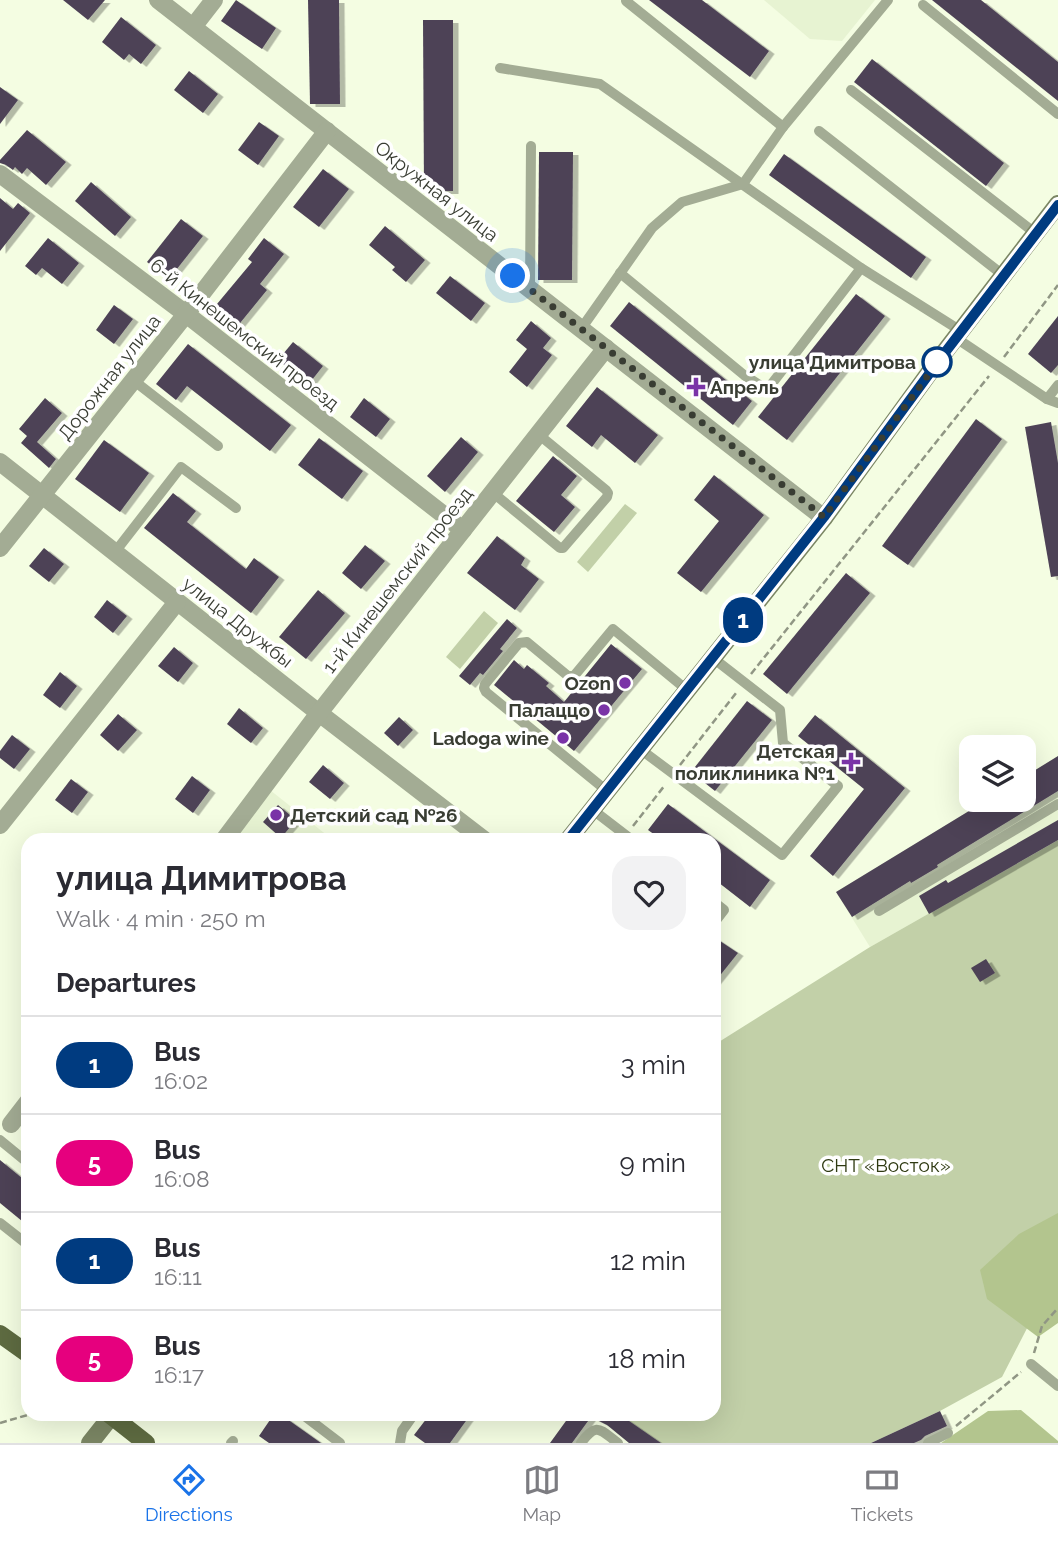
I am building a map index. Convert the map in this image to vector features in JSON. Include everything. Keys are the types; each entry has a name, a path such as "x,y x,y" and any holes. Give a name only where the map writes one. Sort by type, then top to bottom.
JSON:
{"main road":[{"path":"574,833 824,517 1058,204"},
{"path":"0,1334 21,1349"},
{"path":"90,1443 106,1421"},
{"path":"118,1421 146,1443"}],"street":[{"name":"Окружная улица","path":"158,0 824,517"},
{"path":"193,27 214,0"},
{"name":"Дорожная улица","path":"0,548 327,131"},
{"name":"6-й Кинешемский проезд","path":"0,174 186,314 463,530"},
{"name":"1-й Кинешемский проезд","path":"229,833 319,713 606,348"},
{"name":"улица Дружбы","path":"0,462 475,833"},
{"path":"0,825 177,602"},
{"path":"11,1124 21,1111"}],"lane":[{"path":"581,329 652,228 682,202 743,184 783,127 888,0"},
{"path":"626,1 783,127"},
{"path":"923,5 1058,114"},
{"path":"500,68 600,84 958,335 997,366 1047,399 1058,403"},
{"path":"851,90 1035,233"},
{"path":"819,131 1003,275"},
{"path":"530,289 531,146"},
{"path":"621,272 744,375 767,390 861,268"},
{"path":"133,380 218,446"},
{"path":"1047,399 1058,386"},
{"path":"492,492 560,548 563,548 607,496 606,490 538,434"},
{"path":"115,552 181,467 236,508"},
{"path":"607,791 486,692 485,684 523,641 568,676 574,676 613,629 687,690"},
{"path":"640,750 782,855 838,786 783,743 780,710 713,658"},
{"path":"879,911 1058,804"},
{"path":"593,810 623,833"},
{"path":"11,1124 0,1139 21,1157"},
{"path":"0,1223 21,1240"},
{"path":"1031,1364 1058,1386"},
{"path":"311,1421 340,1443"},
{"path":"400,1443 402,1431 409,1421"},
{"path":"581,1443 589,1432 595,1430 618,1443"},
{"path":"928,1443 948,1433"}],"path":[{"path":"632,833 673,774 997,366 1058,285"},
{"path":"948,1433 1031,1364 1042,1326 1058,1308"},
{"path":"0,1423 21,1417"}],"shaded area":[{"path":"764,0 875,0 842,41 810,39"},
{"path":"1058,756 1058,840 870,947 836,892 967,812 1036,812 1036,770"},
{"name":"Детский сад №26","path":"270,790 324,833 237,833"}],"green space":[{"path":"625,504 637,513 588,572 577,562"},
{"path":"484,611 498,623 460,669 446,657"},
{"name":"СНТ «Восток»","path":"1058,840 1058,1284 1043,1297 1002,1377 940,1411 871,1443 661,1443 629,1421 721,1421 721,1041 870,947"},
{"path":"1058,1213 1058,1323 1038,1337 987,1299 980,1270 1019,1234"},
{"path":"1021,1410 1058,1443 941,1443 988,1411"}],"building":[{"path":"63,0 105,0 88,20"},
{"path":"236,0 276,28 262,49 221,21"},
{"path":"308,0 339,0 340,104 310,104"},
{"path":"649,0 702,0 769,51 750,77"},
{"path":"932,0 981,0 1058,62 1058,101"},
{"path":"121,17 156,45 141,64 129,54 124,60 102,42"},
{"path":"423,20 453,20 453,191 424,191"},
{"path":"872,59 1004,163 986,186 854,82"},
{"path":"189,71 218,94 203,113 174,90"},
{"path":"0,87 18,100 0,124"},
{"path":"259,122 279,136 258,165 238,150"},
{"path":"27,130 66,162 46,185 27,168 22,174 15,167 13,170 0,163"},
{"path":"539,152 573,152 572,280 538,280"},
{"path":"784,154 926,257 911,278 769,175"},
{"path":"323,169 349,189 319,227 293,207"},
{"path":"91,182 131,217 115,236 75,201"},
{"path":"0,198 13,209 18,203 30,213 0,251"},
{"path":"181,219 203,236 169,279 147,262"},
{"path":"385,226 425,260 406,282 392,270 395,267 369,245"},
{"path":"48,238 79,263 62,284 42,268 36,275 25,266"},
{"path":"264,238 284,254 260,284 267,290 236,328 227,321 221,327 207,316 252,262 248,259"},
{"path":"450,276 485,303 471,321 436,293"},
{"path":"856,294 885,316 787,440 758,417"},
{"path":"629,302 752,401 733,425 610,326"},
{"path":"114,305 133,319 114,344 96,330"},
{"path":"1058,316 1058,365 1051,373 1028,354"},
{"path":"531,321 551,338 543,348 552,355 527,387 509,372 527,349 516,340"},
{"path":"293,342 323,366 308,385 278,360"},
{"path":"188,344 291,425 270,451 187,386 176,400 156,384"},
{"path":"597,387 658,435 635,463 601,435 592,447 566,426"},
{"path":"45,398 62,413 37,442 56,459 49,468 21,443 27,436 19,429"},
{"path":"364,398 390,419 376,437 350,417"},
{"path":"976,419 1002,439 908,565 882,546"},
{"path":"1051,422 1058,463 1058,576 1051,577 1025,427"},
{"path":"461,437 478,452 445,492 427,476"},
{"path":"319,438 363,471 342,499 298,465"},
{"path":"104,440 149,473 120,512 75,479"},
{"path":"553,456 577,476 561,495 575,507 554,532 516,501"},
{"path":"714,475 764,515 701,592 677,573 719,521 694,500"},
{"path":"173,493 196,511 187,522 246,569 254,558 279,577 251,613 144,528"},
{"path":"497,536 525,558 521,565 539,579 515,610 467,573"},
{"path":"365,545 385,561 361,589 342,573"},
{"path":"44,548 64,564 49,582 29,566"},
{"path":"846,573 870,593 787,694 763,674"},
{"path":"318,590 345,613 306,659 279,637"},
{"path":"107,600 127,616 113,633 94,617"},
{"path":"507,619 517,628 500,649 503,651 483,675 480,673 470,685 459,676"},
{"path":"611,644 642,669 574,751 494,685 514,660 524,669 527,665 549,683 546,686 564,702"},
{"path":"174,647 193,663 178,682 158,666"},
{"path":"60,672 77,686 60,708 43,695"},
{"path":"747,701 772,720 715,791 691,772"},
{"path":"239,708 263,728 251,743 227,724"},
{"path":"118,714 137,730 118,751 100,735"},
{"path":"815,715 905,788 833,876 810,856 864,789 798,736"},
{"path":"399,717 413,730 398,746 384,733"},
{"path":"12,735 30,749 14,769 0,758 0,751"},
{"path":"1058,756 1058,791 1036,804 1036,770"},
{"path":"323,765 344,783 330,799 309,782"},
{"path":"192,776 210,790 193,813 175,799"},
{"path":"71,779 88,792 72,813 55,800"},
{"path":"668,804 707,833 652,833 648,830"},
{"path":"278,805 296,820 285,833 275,833 263,822"},
{"path":"967,812 1024,812 937,865 938,867 852,917 836,892"},
{"path":"1058,820 1058,840 929,914 919,896 946,880 948,883"},
{"path":"721,843 770,880 750,907 721,884"},
{"path":"721,942 738,953 721,974"},
{"path":"986,959 995,973 980,982 971,968"},
{"path":"0,1160 21,1177 21,1220 0,1203"},
{"path":"940,1411 947,1426 921,1440 914,1443 871,1443"},
{"path":"269,1421 290,1421 321,1443 269,1443 259,1436"},
{"path":"425,1421 466,1421 450,1443 425,1443 414,1435"},
{"path":"566,1421 588,1421 572,1443 550,1443"},
{"path":"599,1421 629,1421 661,1443 629,1443"}],"bus line":[{"name":"1","path":"574,833 824,517 975,312 1058,205"}],"place":[{"name":"улица Димитрова","path":"937,362"},
{"name":"Апрель","path":"696,387"},
{"name":"Ozon","path":"625,683"},
{"name":"Палаццо","path":"604,710"},
{"name":"Ladoga wine","path":"563,738"},
{"name":"Детская поликлиника №1","path":"851,762"},
{"name":"Детский сад №26","path":"276,815"}],"route":[{"path":"513,276 824,517 940,359 937,362"}]}
